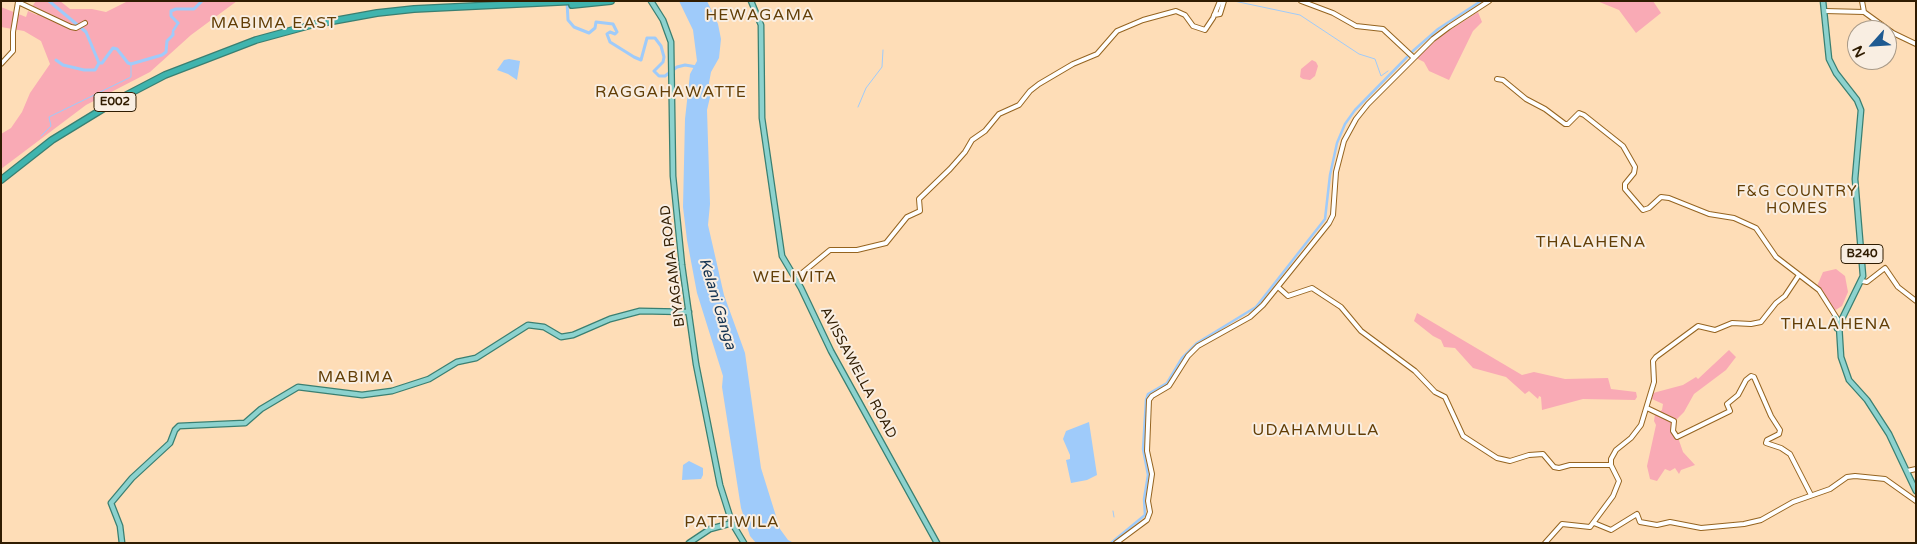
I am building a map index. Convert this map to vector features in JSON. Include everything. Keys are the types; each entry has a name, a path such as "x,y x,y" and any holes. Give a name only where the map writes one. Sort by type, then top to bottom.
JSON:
{"highway":[{"name":"E002","path":"1,176 53,135 93,110 163,72 241,43 340,17 414,9 578,1"},
{"path":"521,3 574,5 611,1"},
{"name":"E002","path":"1,180 46,145 95,113 165,75 241,43"}],"main road":[{"name":"BIYAGAMA ROAD","path":"650,1 658,13 671,42 673,176 682,265 708,430 718,479 732,523 744,543"},
{"name":"AVISSAWELLA ROAD","path":"751,1 761,25 762,118 781,250 785,262 796,278 831,351 937,543"},
{"name":"B240","path":"1823,1 1829,59 1836,73 1856,97 1861,108 1855,179 1864,269 1862,281 1840,321 1838,332 1841,360 1846,376 1864,396 1884,424 1916,491"},
{"path":"122,543 111,503 132,478 170,443 175,430 179,426 242,424 261,409 298,387 362,395 392,391 429,379 457,362 476,358 528,325 544,327 562,337 573,335 610,319 640,311 689,312"},
{"path":"1835,316 1838,332"},
{"path":"689,543 710,529 732,523"}],"street":[{"path":"1217,15 1220,1"},
{"path":"796,278 830,250 857,250 886,243 907,217 920,211 919,198 950,169 965,152 972,140 985,131 999,114 1019,105 1030,91 1039,84 1073,64 1095,55 1118,30 1143,20 1176,11 1185,15 1193,26 1205,30 1217,15 1224,1"},
{"path":"1301,1 1333,13 1356,26 1383,29 1412,56"},
{"path":"1116,543 1147,520 1150,512 1148,501 1152,474 1147,451 1149,400 1172,382 1188,356 1198,346 1250,317 1278,287 1329,223 1332,214 1336,172 1349,129 1368,104 1412,56 1449,26 1489,1"},
{"path":"1862,1 1864,12"},
{"path":"1,64 13,51 13,32 18,2 38,13 76,28 84,24"},
{"path":"1824,11 1864,12 1893,33 1916,44"},
{"path":"1497,79 1503,80 1526,99 1545,109 1565,124 1568,124 1579,113 1584,115 1623,146 1635,167 1634,173 1625,184 1624,189 1643,210 1649,208 1661,198 1669,198 1709,214 1738,220 1756,228 1772,254 1822,294 1840,321"},
{"path":"1862,281 1867,282 1885,268 1898,287 1916,301"},
{"path":"1545,543 1562,524 1586,528 1594,523 1618,485 1619,479 1611,465 1614,453 1639,429 1654,382 1653,361 1698,326 1715,330 1732,323 1750,324 1761,322 1776,303 1786,296 1799,275"},
{"path":"1278,287 1288,296 1312,288 1341,307 1361,332 1415,372 1435,392 1445,397 1463,436 1497,458 1510,461 1529,454 1543,454 1554,467 1559,468 1570,465 1611,465"},
{"path":"1647,408 1674,421 1673,431 1678,437 1730,411 1727,404 1734,400 1746,380 1751,376 1756,380 1771,416 1780,430 1779,434 1767,440 1766,443 1781,448 1790,454 1811,495"},
{"path":"1907,471 1916,469"},
{"path":"1594,523 1611,530 1638,514 1640,522 1655,525 1670,522 1701,528 1726,527 1761,520 1811,495 1830,488 1847,477 1862,476 1885,479 1916,501"}],"shaded area":[{"path":"36,1 60,1 70,9 92,9 106,12 128,1 237,1 191,35 150,72 86,105 1,169 1,134 11,128 22,112 30,93 50,64 41,41 24,31 1,27 1,7 26,17 28,11 37,15 38,12 31,8"},
{"path":"1597,1 1653,1 1661,13 1636,33 1619,10"},
{"path":"1478,12 1482,22 1473,31 1449,80 1429,71 1424,62 1416,58 1442,35"},
{"path":"1312,60 1318,66 1315,76 1310,80 1303,79 1300,77 1301,69"},
{"path":"1836,269 1845,276 1848,292 1842,306 1834,311 1817,286 1823,272"},
{"path":"1417,313 1522,375 1534,372 1565,379 1608,378 1611,389 1636,392 1637,397 1635,400 1583,399 1542,410 1541,397 1539,396 1538,399 1529,391 1525,394 1506,377 1473,368 1455,348 1444,347 1441,340 1414,321"},
{"path":"1729,350 1736,357 1726,370 1694,394 1684,412 1673,423 1683,452 1695,465 1681,470 1679,474 1675,468 1670,471 1665,469 1657,481 1650,479 1647,466 1656,425 1654,421 1655,414 1662,410 1663,404 1652,399 1653,393 1683,385 1696,377 1698,379"}],"water":[{"name":"Kelani Ganga","path":"679,1 707,1 718,24 721,39 719,58 711,72 709,83 711,93 707,110 710,204 708,225 724,295 745,353 761,468 780,529 788,540 794,543 756,543 750,536 741,508 722,387 723,376 697,293 687,240 683,207 685,119 690,74 697,61 693,30"},
{"path":"504,60 520,61 517,80 497,70"},
{"path":"1089,422 1097,475 1087,480 1071,483 1066,460 1070,459 1070,455 1063,439 1066,431"},
{"path":"689,461 703,468 701,479 682,480 683,465"}],"waterway":[{"path":"49,1 86,32 99,63 102,63 113,48 117,49 128,63 131,64 162,55 166,52 167,41 173,33"},
{"path":"178,23 171,16 171,11 176,9 194,9 202,1"},
{"path":"1234,1 1300,15 1359,54 1375,59 1381,76 1388,71"},
{"path":"1111,543 1145,515 1144,499 1148,475 1143,449 1148,394 1167,383 1182,358 1197,343 1256,307 1325,219 1330,175 1337,143 1345,124 1355,110 1414,50 1438,29 1481,1"},
{"path":"567,2 568,20 574,27 589,33 595,28 596,22 613,24 617,32 615,34 610,32 607,34 610,42 641,60 647,38 655,38 661,46 664,57 663,62 654,71 659,76 665,76 677,67 685,65 697,67"},
{"path":"173,31 178,23"},
{"path":"858,107 866,88 882,67 883,50"},
{"path":"56,60 63,65 84,70 95,70 99,63"},
{"path":"41,136 51,126 49,117 131,77 131,64"},
{"path":"1113,511 1114,517"}],"district":[{"name":"HEWAGAMA","path":"760,16"},
{"name":"MABIMA EAST","path":"274,24"},
{"name":"RAGGAHAWATTE","path":"671,93"},
{"name":"F&G COUNTRY HOMES","path":"1797,200"},
{"name":"THALAHENA","path":"1591,243"},
{"name":"WELIVITA","path":"795,278"},
{"name":"THALAHENA","path":"1836,325"},
{"name":"MABIMA","path":"356,378"},
{"name":"UDAHAMULLA","path":"1316,431"},
{"name":"PATTIWILA","path":"732,523"}]}
